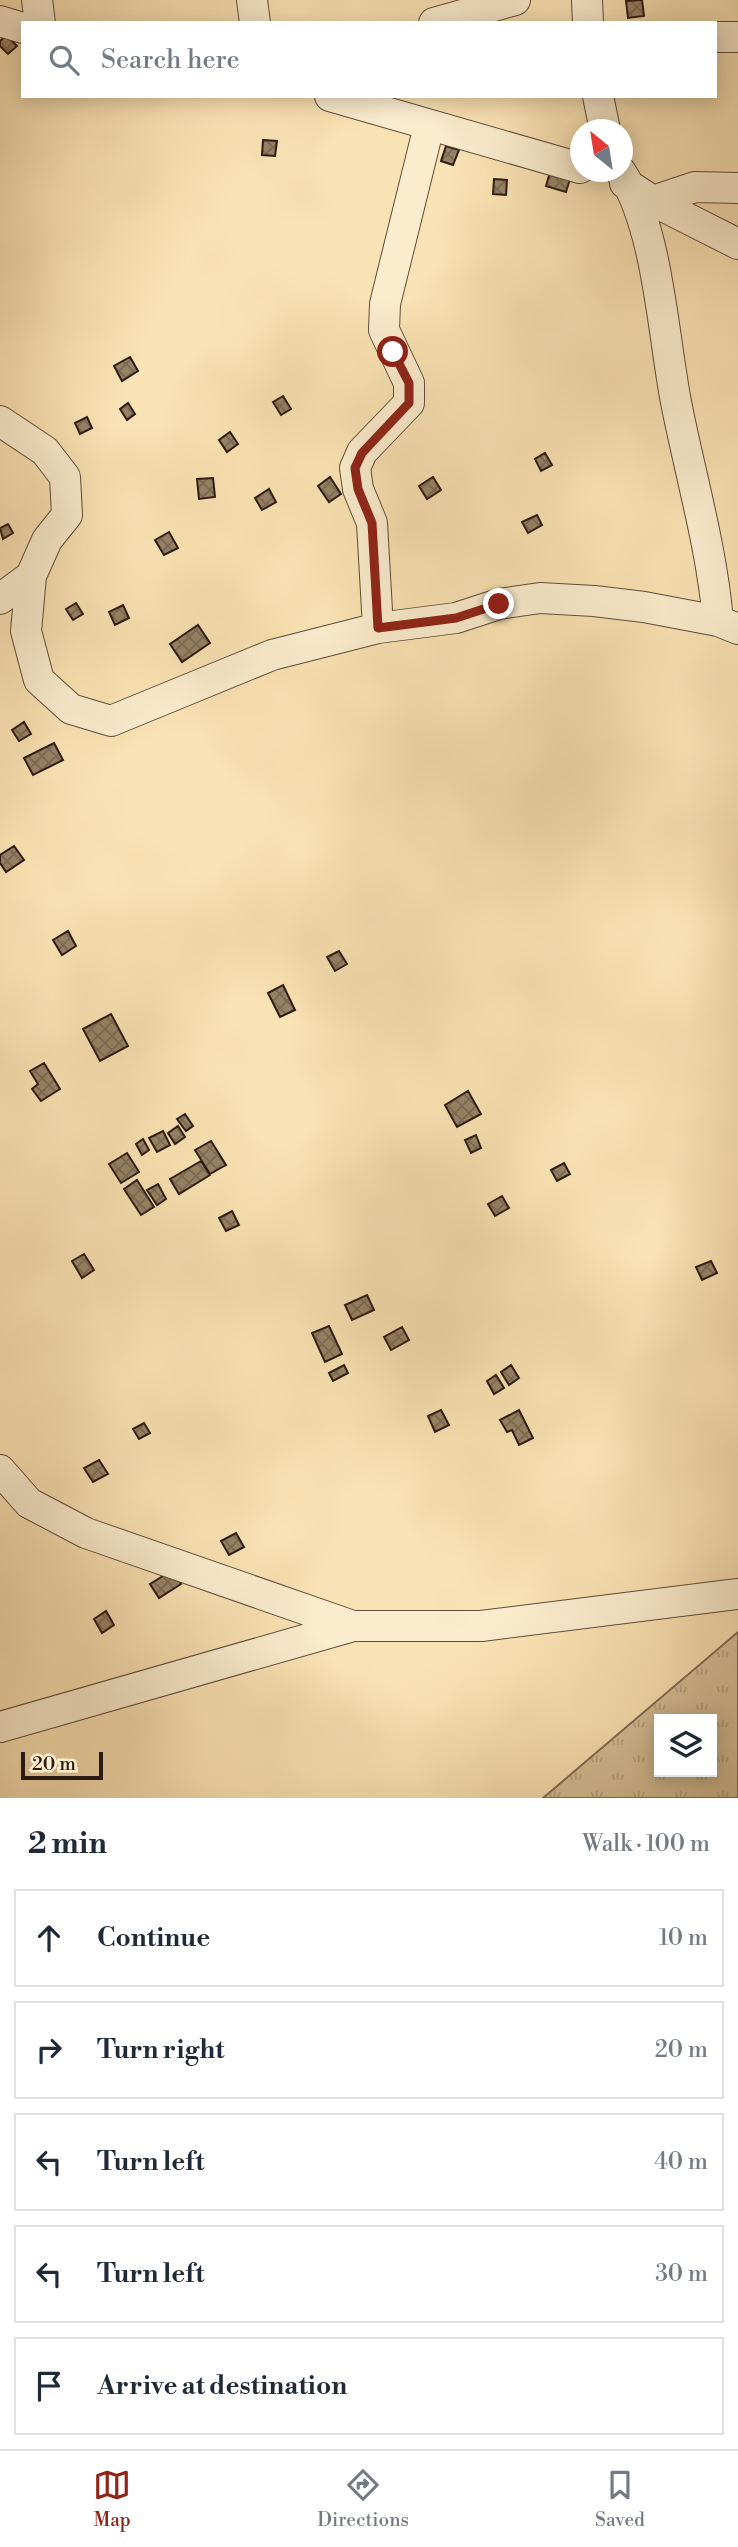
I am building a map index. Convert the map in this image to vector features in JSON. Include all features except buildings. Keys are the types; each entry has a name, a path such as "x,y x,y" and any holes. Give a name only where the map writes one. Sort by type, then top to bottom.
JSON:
{"street":[{"path":"37,0 40,21"},
{"path":"252,0 255,21"},
{"path":"441,21 515,0"},
{"path":"587,0 588,21"},
{"path":"0,21 21,27"},
{"path":"717,37 738,37"},
{"path":"337,98 570,165"},
{"path":"598,98 603,119"},
{"path":"378,628 372,523 358,489 355,468 362,453 409,403 409,383 384,330 384,304 429,126"},
{"path":"0,421 45,451 65,477 66,514 47,540 31,576 26,631 39,680 71,709 111,721 272,654 378,628 456,618 499,604 540,598 619,604 728,625 715,584 676,400 647,233 627,182"},
{"path":"630,182 653,201 738,244"},
{"path":"653,201 695,187 738,188"},
{"path":"0,599 31,576"},
{"path":"0,1470 29,1503 86,1533 353,1626"},
{"path":"0,1727 353,1626 481,1626 738,1594"}],"green space":[{"path":"738,1632 738,1798 543,1798"}],"route":[{"path":"393,352 409,383 409,403 362,453 355,468 358,489 372,523 378,628 456,618 499,604"}]}
